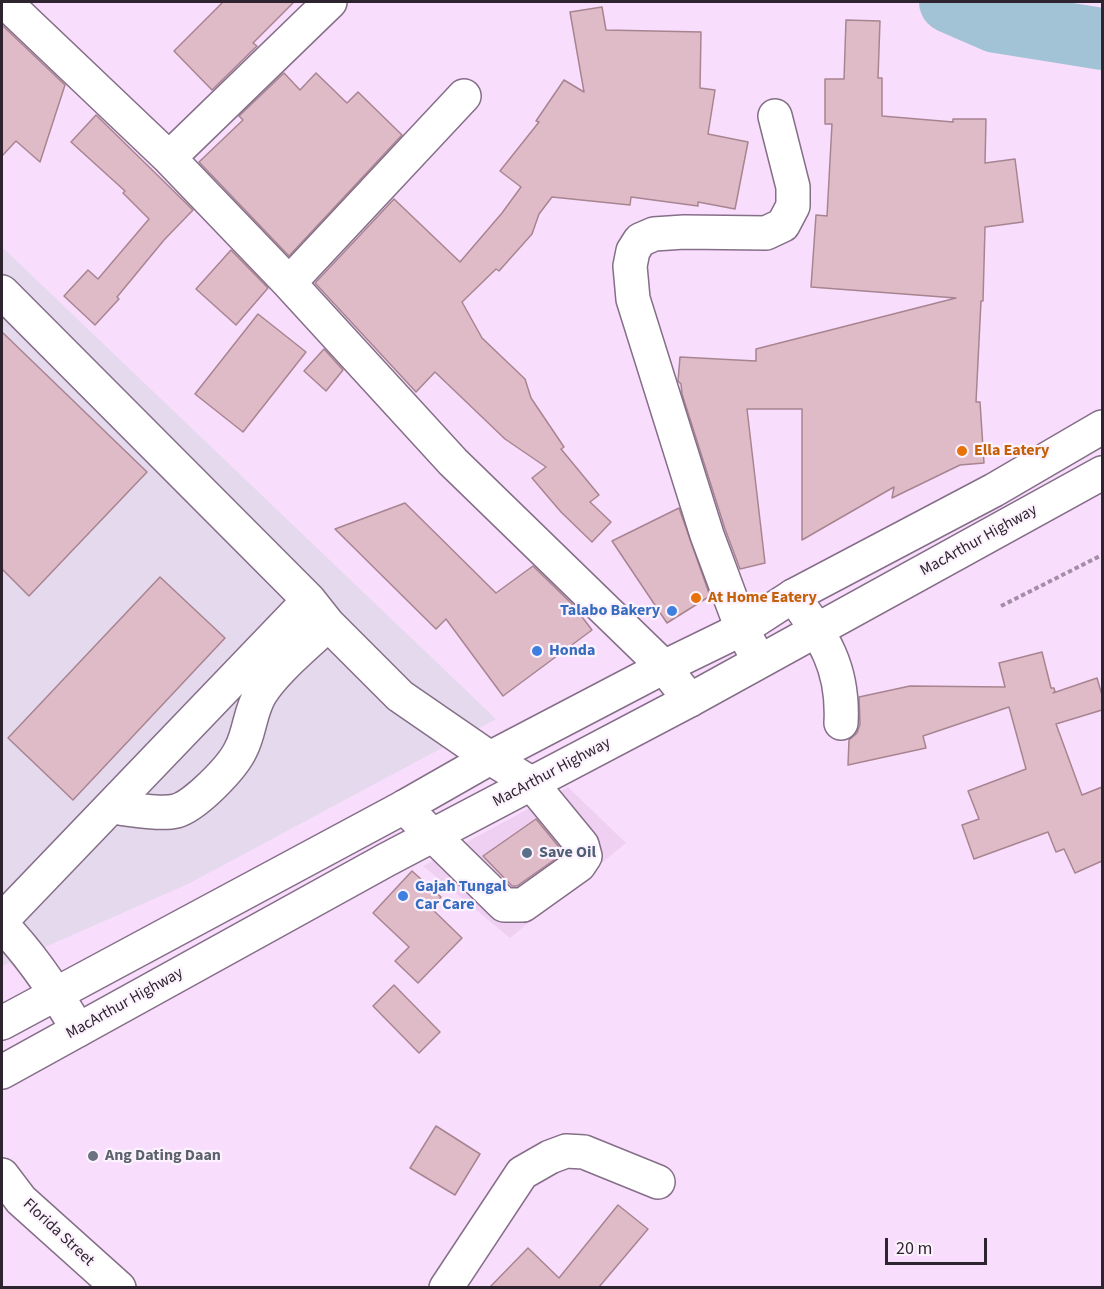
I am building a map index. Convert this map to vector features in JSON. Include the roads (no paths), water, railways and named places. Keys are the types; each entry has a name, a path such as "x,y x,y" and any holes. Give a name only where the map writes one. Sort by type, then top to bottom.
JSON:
{"main road":[{"path":"5,2 169,158 289,283 453,462 664,667 690,700"},
{"path":"169,158 330,2"},
{"path":"289,283 464,96"},
{"path":"759,661 742,629 706,535 633,299 630,266 633,251 640,240 654,234 766,233 783,225 793,206 793,187 775,116"},
{"path":"2,292 400,696 490,758 531,783 582,845 585,856 579,866 523,905 504,905 404,807"},
{"path":"2,1023 404,807 490,758 742,629 793,596 994,490 1102,427"},
{"name":"MacArthur Highway","path":"2,1072 432,836 690,700 1102,473"},
{"path":"793,596 817,629 832,657 842,703 840,723"},
{"path":"2,920 222,692 319,612"},
{"path":"112,807 152,812 176,811 199,797 225,771 241,749 261,694 319,612"},
{"path":"222,692 251,718"},
{"path":"2,925 31,957 78,1030"},
{"path":"446,1287 522,1173 550,1158 566,1151 584,1152 658,1182"},
{"name":"Florida Street","path":"2,1175 21,1200 100,1281"}],"waterway":[{"path":"950,2 996,22 1102,39"}],"place":[{"name":"Ella Eatery","path":"962,451"},
{"name":"At Home Eatery","path":"696,598"},
{"name":"Talabo Bakery","path":"672,611"},
{"name":"Honda","path":"537,651"},
{"name":"Save Oil","path":"527,853"},
{"name":"Gajah Tungal Car Care","path":"403,896"},
{"name":"Ang Dating Daan","path":"93,1156"}]}
